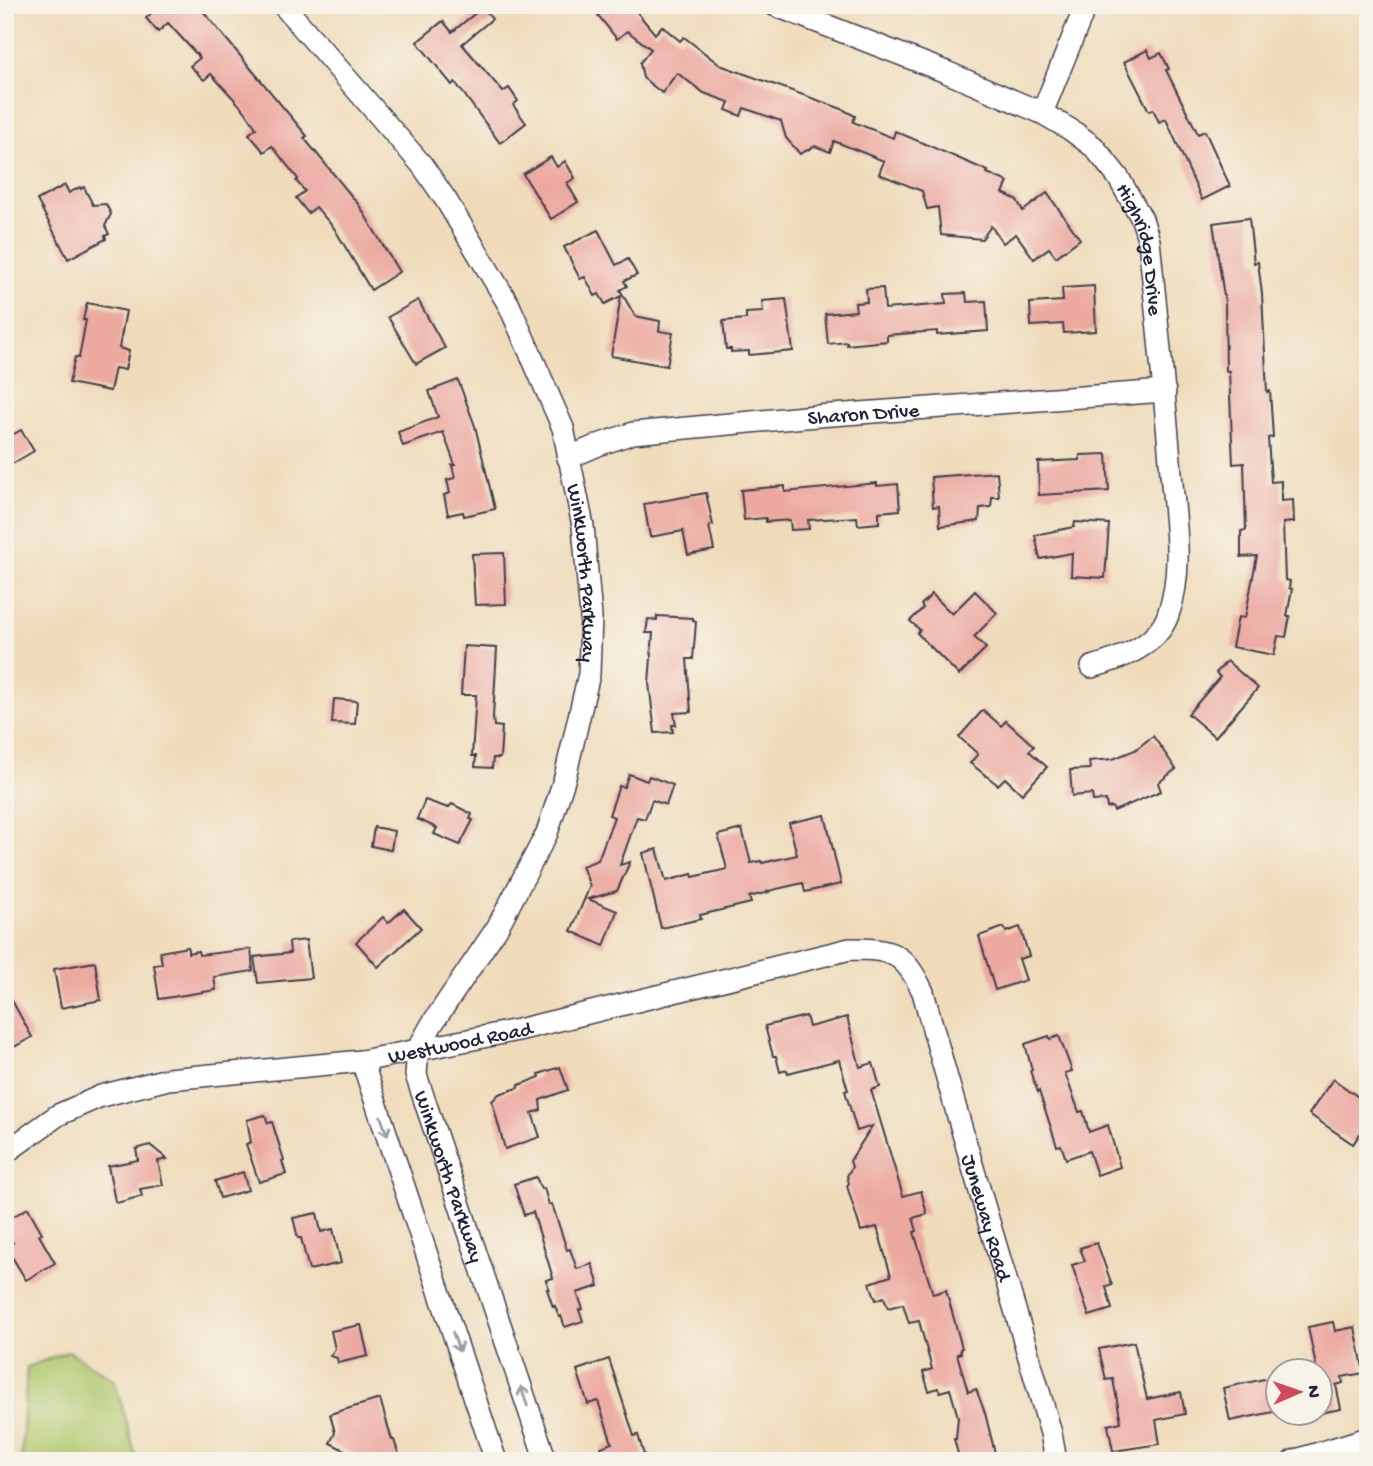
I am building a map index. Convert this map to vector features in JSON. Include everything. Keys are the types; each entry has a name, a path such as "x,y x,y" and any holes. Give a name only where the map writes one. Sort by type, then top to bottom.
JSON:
{"street":[{"name":"Winkworth Parkway","path":"283,5 422,165 509,305 563,428 583,526 591,617 589,674 565,777 547,833 498,928 432,1024 418,1049 416,1074 546,1461"},
{"name":"Highridge Drive","path":"774,5 946,72 1042,113 1094,147 1118,177 1142,219 1149,241 1165,391 1177,549 1176,578 1167,617 1150,641 1118,659 1092,667"},
{"path":"1042,113 1086,5"},
{"name":"Sharon Drive","path":"568,458 633,433 804,417 1165,391"},
{"name":"Westwood Road","path":"5,1153 58,1115 101,1096 168,1079 362,1061 517,1030 850,949 881,949 901,959 915,974"},
{"name":"Juneway Road","path":"915,974 923,992 958,1119 998,1247 1051,1433 1056,1461"},
{"path":"362,1061 496,1461"},
{"path":"1293,1461 1368,1438"}],"green space":[{"path":"69,1351 115,1381 137,1461 21,1461 27,1367"}],"building":[{"path":"151,5 198,5 307,136 304,138 359,205 399,272 371,290 334,228 316,207 308,213 296,198 305,191 296,181 298,179 272,146 264,152 249,134 256,128 245,111 211,74 204,80 190,66 200,58 168,23 158,32 146,18 155,10"},
{"path":"590,5 631,5 655,34 662,26 680,41 684,37 720,65 842,109 855,116 853,122 893,138 895,131 988,171 987,173 1008,182 1003,193 1017,200 1023,211 1047,193 1080,239 1056,257 1049,248 1034,259 1016,234 1003,243 991,226 982,239 941,235 938,207 927,209 922,191 879,174 884,161 834,141 830,152 815,146 800,154 786,138 781,121 744,108 741,116 726,110 729,102 704,93 677,73 662,93 643,78 640,63 651,49 627,31 617,39"},
{"path":"483,7 492,19 462,44 503,92 509,88 518,101 513,105 526,123 500,143 455,82 452,85 417,42 443,21 452,32"},
{"path":"1147,50 1151,58 1161,53 1169,69 1166,70 1198,134 1205,131 1230,186 1202,200 1166,119 1159,122 1153,109 1149,111 1124,62"},
{"path":"551,157 557,167 565,161 575,178 567,183 578,202 551,219 523,174"},
{"path":"65,185 69,193 84,187 93,205 106,204 111,214 105,226 109,234 105,236 106,239 68,259 37,200"},
{"path":"1249,218 1254,263 1258,262 1262,294 1267,392 1270,391 1273,437 1268,438 1271,482 1281,481 1281,501 1293,500 1294,522 1283,523 1285,580 1290,581 1289,588 1292,589 1287,616 1290,616 1286,637 1278,636 1274,655 1232,647 1238,617 1245,618 1257,556 1241,557 1241,531 1246,530 1244,463 1233,464 1229,371 1226,371 1225,303 1213,223"},
{"path":"598,230 616,265 628,259 637,275 624,281 627,286 620,290 635,316 660,321 659,331 673,333 667,366 611,356 621,296 605,304 599,294 595,296 585,277 580,279 564,247"},
{"path":"1094,286 1096,331 1064,333 1063,324 1031,326 1030,303 1063,301 1062,288"},
{"path":"883,288 885,309 946,304 945,294 966,293 967,302 986,301 988,331 887,335 887,341 828,344 825,314 856,311 855,303 867,302 866,289"},
{"path":"786,299 793,351 749,355 749,351 731,352 731,349 726,349 723,321 746,319 746,313 763,312 762,301"},
{"path":"418,300 445,348 416,364 388,317"},
{"path":"87,303 126,311 119,348 129,351 125,370 115,368 110,391 69,383 75,357 79,358"},
{"path":"458,380 475,426 495,509 464,516 463,512 448,515 444,495 450,493 447,480 455,478 452,465 455,465 443,432 403,446 398,432 438,417 429,391"},
{"path":"21,430 34,451 5,468 5,439"},
{"path":"1107,454 1109,491 1039,495 1038,462 1080,460 1080,455"},
{"path":"997,472 999,497 992,497 991,507 980,508 979,521 940,526 939,506 933,507 931,477"},
{"path":"877,483 877,486 898,484 900,510 879,512 879,523 858,525 857,517 808,520 809,529 791,530 790,520 744,520 741,490 785,486 785,492"},
{"path":"706,493 713,525 709,526 714,550 688,555 683,531 650,537 644,504"},
{"path":"1075,522 1109,524 1105,578 1071,576 1072,553 1040,559 1035,535 1074,527"},
{"path":"504,553 506,604 475,605 472,554"},
{"path":"975,591 997,613 974,637 986,648 959,675 917,633 920,630 910,621 932,594 952,614"},
{"path":"657,616 693,618 696,622 693,659 687,659 691,712 674,713 676,725 672,725 673,732 655,733 649,683 653,633 646,633 648,619 657,620"},
{"path":"464,646 497,648 493,717 494,726 502,727 500,758 493,758 492,768 475,767 476,756 472,756 476,695 461,695"},
{"path":"1227,661 1258,688 1215,737 1188,714 1220,677 1216,673"},
{"path":"334,699 357,701 355,724 332,723"},
{"path":"983,710 1001,726 1006,721 1034,746 1029,751 1047,767 1022,794 1005,778 998,785 970,763 978,754 959,737"},
{"path":"1153,736 1176,769 1158,783 1161,791 1114,811 1112,807 1107,808 1106,800 1093,801 1092,794 1072,796 1070,770 1090,769 1089,761 1113,759 1135,750"},
{"path":"629,774 647,781 649,776 673,785 666,805 652,800 645,819 637,817 620,865 630,862 617,891 588,899 617,911 604,946 571,931 590,886 582,866 598,860 614,817 609,815 619,786 624,787"},
{"path":"425,800 448,808 452,804 472,814 470,819 473,820 460,845 434,834 437,828 417,819"},
{"path":"825,815 841,884 805,892 803,883 768,891 749,897 751,903 661,928 643,853 657,849 666,881 727,869 718,835 742,829 751,863 762,863 797,855 789,823"},
{"path":"374,827 394,831 391,850 371,846"},
{"path":"404,909 421,928 378,967 356,942 383,917 388,923"},
{"path":"1004,927 1006,932 1020,927 1029,956 1019,959 1026,980 995,990 979,936"},
{"path":"306,940 311,978 258,983 254,957 290,953 289,942"},
{"path":"188,947 188,953 198,951 199,955 251,949 253,971 214,977 216,990 159,999 154,965 162,964 160,952"},
{"path":"95,962 101,1000 61,1008 54,969"},
{"path":"5,988 32,1037 5,1052"},
{"path":"806,1016 809,1027 847,1017 860,1067 873,1063 880,1087 871,1090 903,1196 921,1191 927,1214 913,1218 917,1231 914,1232 933,1294 946,1290 962,1348 961,1353 957,1354 968,1392 976,1389 997,1461 960,1461 954,1439 958,1417 950,1389 940,1392 938,1388 929,1391 923,1372 932,1369 919,1321 909,1323 903,1304 888,1308 884,1297 876,1300 870,1283 891,1276 877,1227 861,1231 847,1186 847,1176 852,1167 850,1161 872,1126 857,1131 839,1060 788,1073 787,1070 780,1072 765,1026"},
{"path":"1049,1036 1050,1039 1059,1036 1072,1071 1065,1073 1079,1112 1083,1111 1089,1132 1108,1125 1120,1167 1097,1175 1089,1151 1066,1159 1061,1145 1057,1146 1030,1071 1032,1070 1025,1044"},
{"path":"560,1067 568,1090 540,1100 541,1110 532,1113 540,1137 505,1149 492,1101 499,1094 540,1077 539,1074"},
{"path":"1333,1079 1368,1104 1368,1136 1360,1134 1353,1144 1309,1114"},
{"path":"265,1115 268,1123 272,1122 286,1174 259,1182 246,1144 251,1142 247,1120"},
{"path":"150,1145 167,1159 158,1161 163,1185 140,1189 142,1196 117,1203 108,1166 138,1160 136,1149"},
{"path":"243,1172 248,1190 220,1198 215,1181"},
{"path":"536,1177 541,1189 544,1188 549,1205 552,1204 567,1250 570,1249 577,1269 592,1264 599,1286 577,1293 583,1309 579,1310 583,1321 565,1327 555,1306 553,1307 547,1289 546,1280 553,1278 533,1212 524,1215 514,1184"},
{"path":"28,1208 55,1263 26,1280 6,1247 13,1243 5,1229 5,1221"},
{"path":"317,1213 321,1232 333,1229 341,1263 309,1270 293,1218"},
{"path":"1097,1243 1112,1285 1106,1287 1112,1309 1089,1316 1072,1265 1085,1261 1080,1248"},
{"path":"1333,1322 1335,1331 1355,1327 1364,1373 1342,1377 1343,1383 1336,1385 1341,1409 1334,1410 1334,1358 1314,1358 1308,1327"},
{"path":"361,1325 368,1356 338,1363 337,1358 330,1356 335,1349 331,1331"},
{"path":"1134,1342 1147,1399 1181,1392 1185,1414 1156,1420 1160,1444 1113,1451 1108,1425 1121,1422 1113,1379 1106,1380 1099,1349"},
{"path":"609,1359 634,1436 638,1435 644,1455 641,1455 643,1461 606,1461 601,1447 612,1443 598,1401 588,1404 577,1370"},
{"path":"1264,1379 1264,1414 1230,1421 1223,1388"},
{"path":"380,1399 401,1461 360,1461 359,1457 330,1443 335,1433 330,1414"}]}
